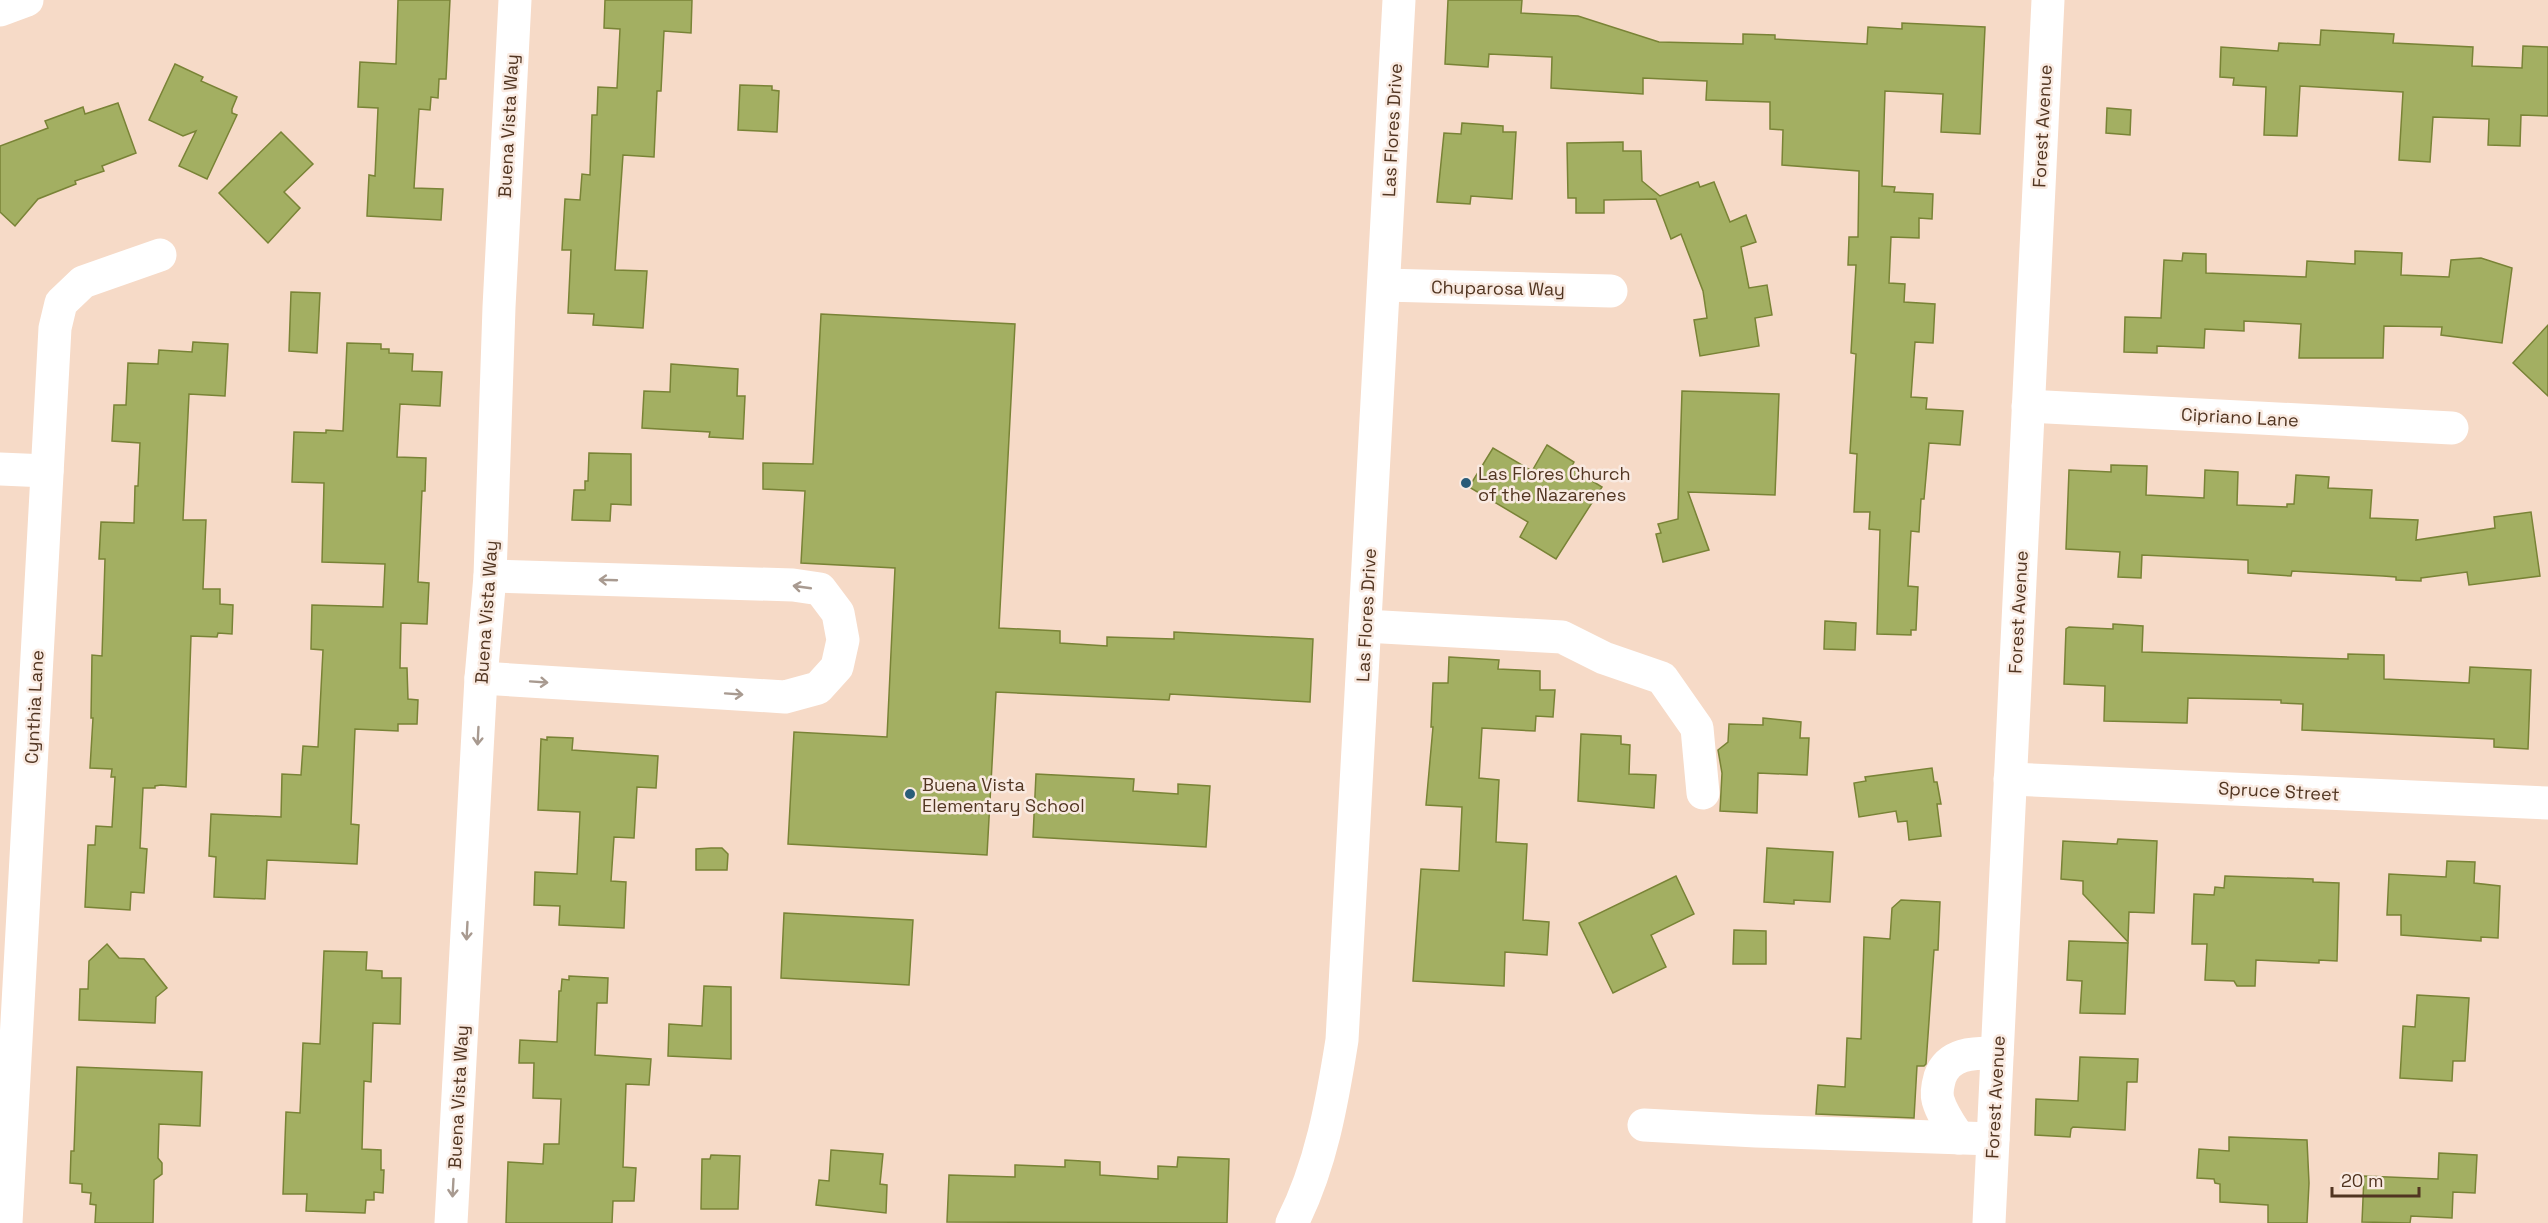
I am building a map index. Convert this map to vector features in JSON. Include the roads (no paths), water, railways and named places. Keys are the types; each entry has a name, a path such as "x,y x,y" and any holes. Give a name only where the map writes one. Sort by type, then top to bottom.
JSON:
{"street":[{"path":"0,10 27,0"},
{"name":"Buena Vista Way","path":"452,1223 481,678 490,576 498,307 515,0"},
{"name":"Las Flores Drive","path":"1292,1223 1307,1195 1329,1118 1342,1040 1399,0"},
{"name":"Forest Avenue","path":"1989,1223 2048,0"},
{"name":"Cynthia Lane","path":"6,1223 55,328 62,303 83,282 160,255"},
{"name":"Chuparosa Way","path":"1384,285 1611,291"},
{"name":"Cipriano Lane","path":"2028,406 2451,428"},
{"path":"0,469 47,471"},
{"path":"481,678 785,697 818,688 837,667 843,640 838,613 820,589 793,585 490,576"},
{"path":"1365,626 1562,637 1604,658 1662,678 1697,728 1703,793"},
{"name":"Spruce Street","path":"2010,779 2548,803"},
{"path":"1959,1138 1942,1111 1937,1097 1943,1069 1950,1062 1972,1053 1997,1053"},
{"path":"1644,1125 1993,1139"}],"place":[{"name":"Las Flores Church of the Nazarenes","path":"1466,483"},
{"name":"Buena Vista Elementary School","path":"910,794"}]}
